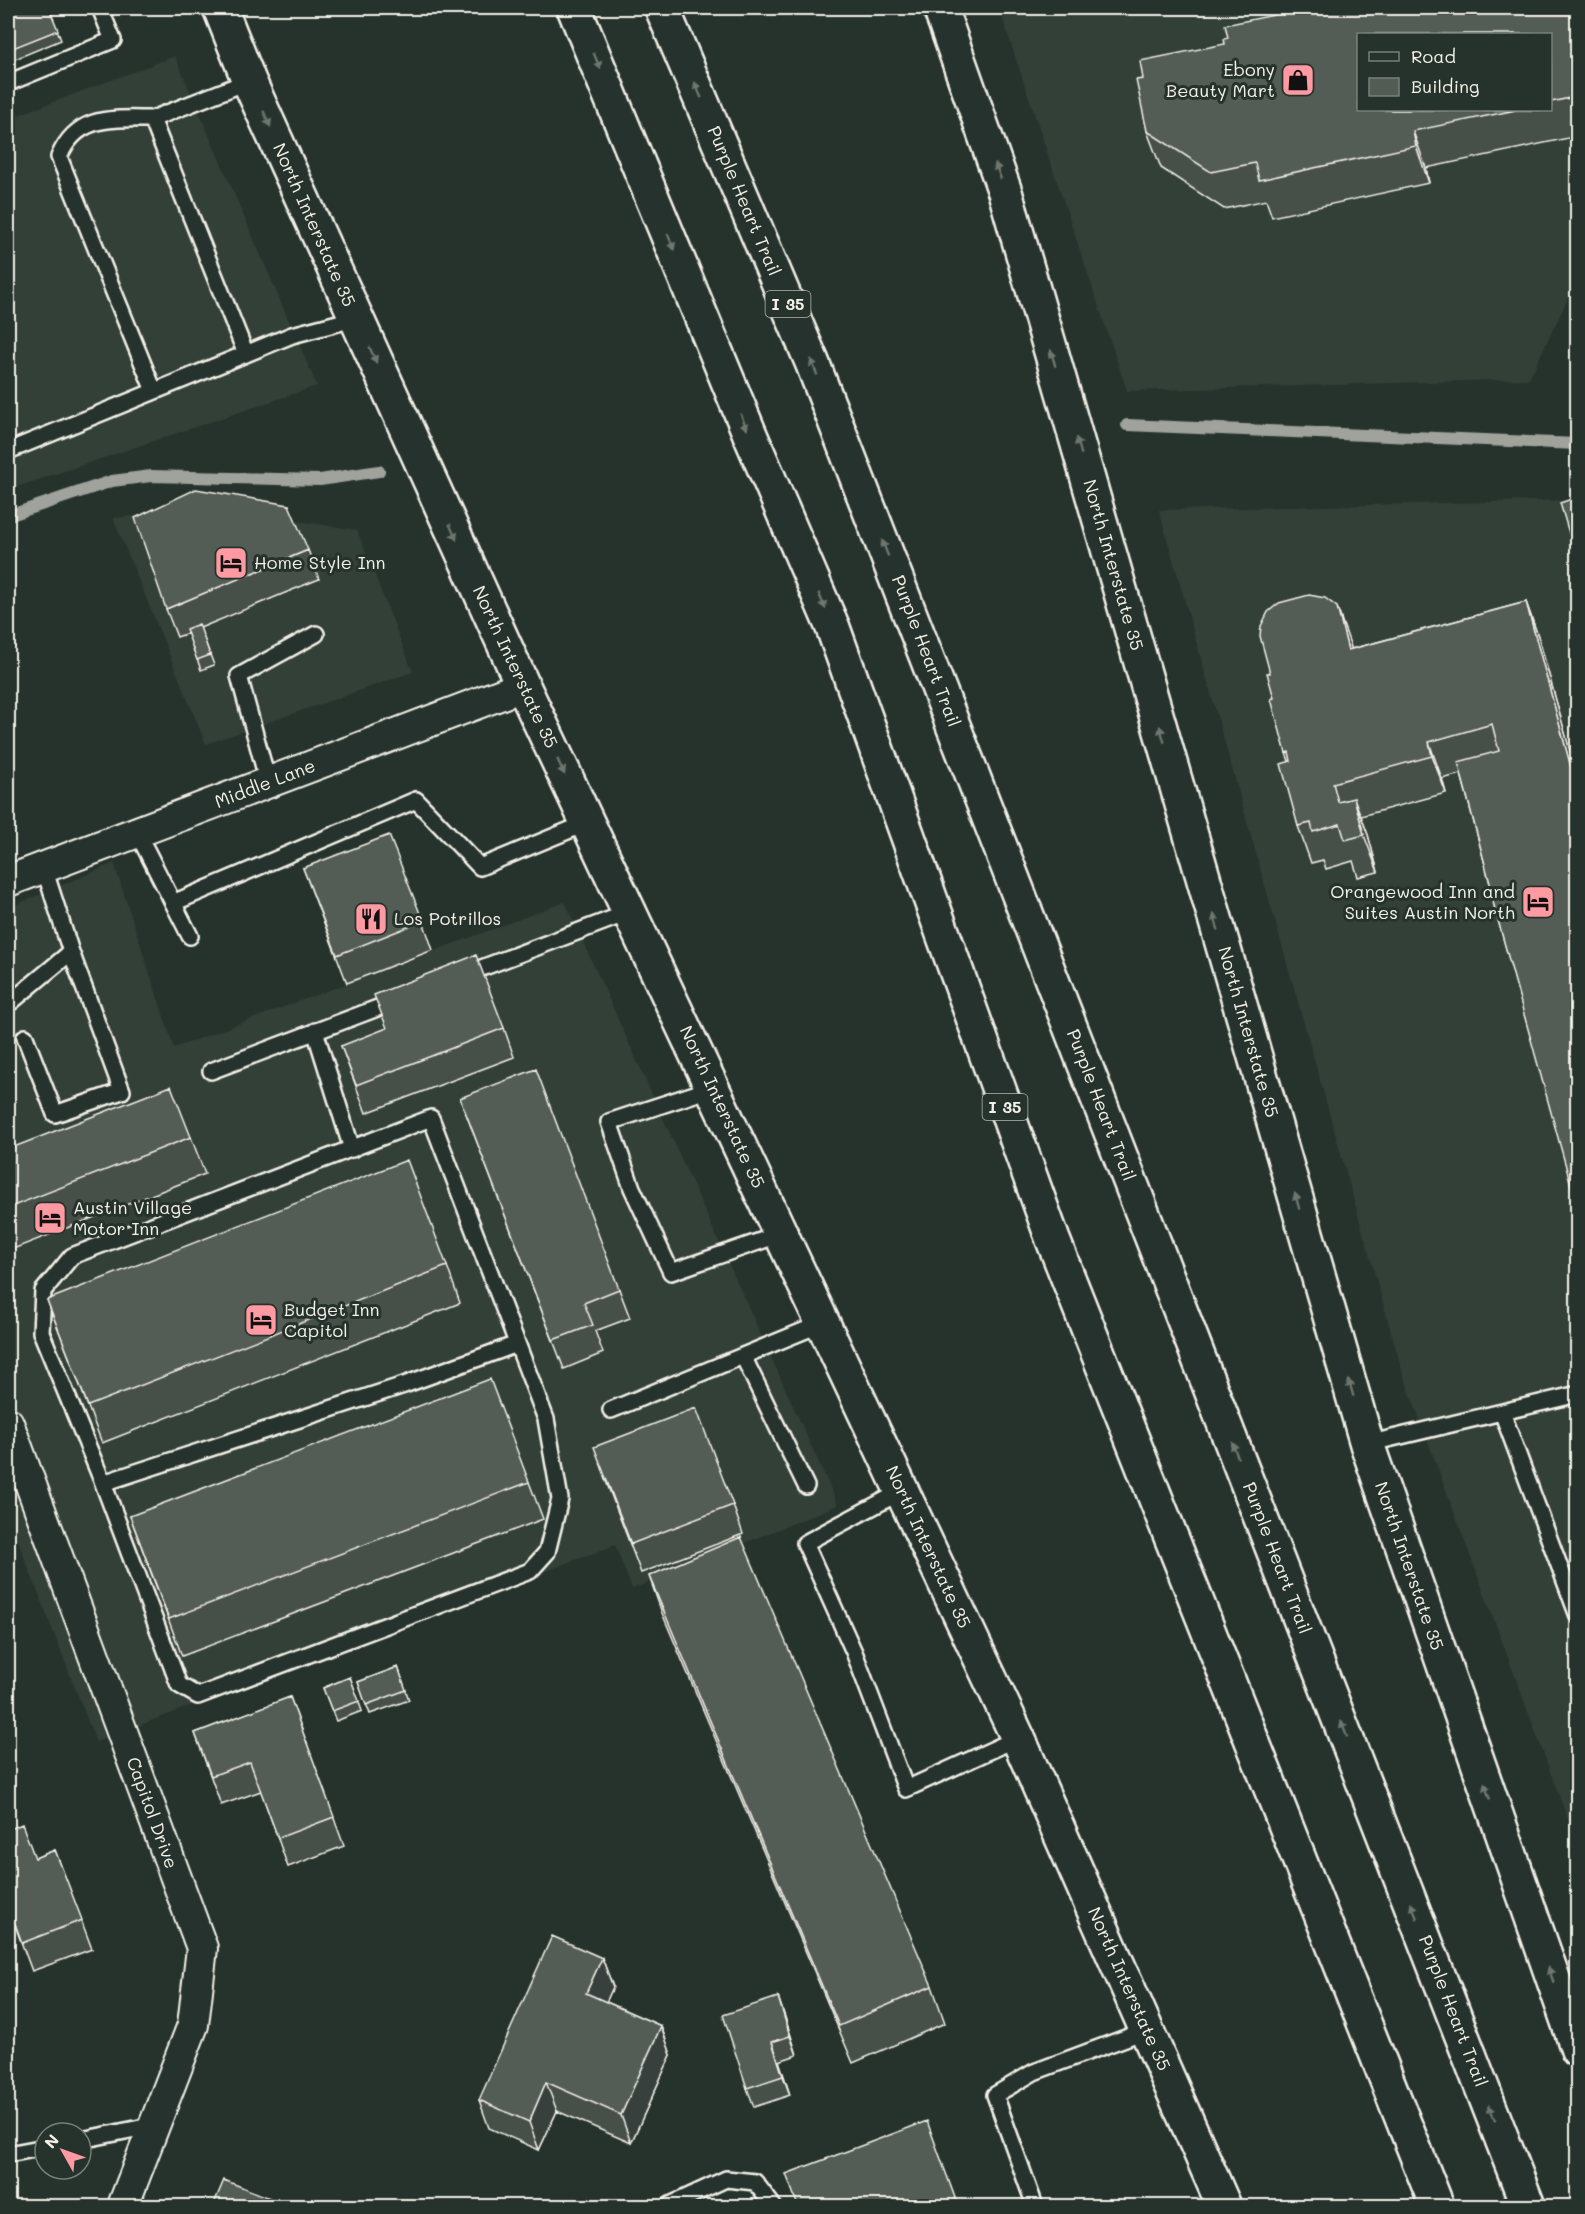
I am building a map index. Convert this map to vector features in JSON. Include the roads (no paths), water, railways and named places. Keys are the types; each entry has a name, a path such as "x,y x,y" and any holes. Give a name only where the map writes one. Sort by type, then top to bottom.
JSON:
{"main road":[{"name":"North Interstate 35","path":"220,8 249,81 523,686 1018,1738 1224,2206"},
{"name":"I 35","path":"574,8 750,437 833,628 1053,1240 1437,2206"},
{"name":"Purple Heart Trail","path":"662,8 821,384 1528,2206"},
{"name":"North Interstate 35","path":"940,8 1005,192 1367,1444 1578,2050"},
{"path":"1508,2154 1538,2206"}],"street":[{"name":"Middle Lane","path":"8,881 523,686"},
{"name":"Capitol Drive","path":"8,1423 202,1948 194,2025 123,2206"}],"lane":[{"path":"8,82 112,40 100,8"},
{"path":"154,391 59,157 66,141 98,119 152,119 249,81"},
{"path":"152,119 246,354"},
{"path":"8,451 292,335 357,318"},
{"path":"268,782 239,676 316,634"},
{"path":"173,903 416,800 480,867 587,823"},
{"path":"137,832 190,936"},
{"path":"25,1037 55,1114 122,1091 71,952 44,868"},
{"path":"445,982 630,912"},
{"path":"11,1002 71,952"},
{"path":"211,1071 412,994"},
{"path":"315,1031 352,1149"},
{"path":"712,1088 609,1122 632,1188 670,1272 782,1234"},
{"path":"431,1118 546,1419 560,1499 547,1552 530,1571 198,1696 179,1685 103,1483 41,1332 43,1291 72,1256 352,1149 431,1118"},
{"path":"611,1410 823,1323"},
{"path":"103,1483 393,1388 517,1344"},
{"path":"743,1356 806,1486"},
{"path":"1367,1444 1578,1394"},
{"path":"1502,1412 1578,1616"},
{"path":"902,1491 805,1543 854,1652 906,1789 1018,1738"},
{"path":"1035,2206 995,2095 1034,2072 1147,2030"},
{"path":"93,2138 154,2125"},
{"path":"8,2154 33,2149"},
{"path":"670,2206 726,2179 755,2182 773,2206"}],"waterway":[{"path":"1127,425 1578,444"},
{"path":"8,516 112,481 151,476 320,480 379,471"}],"place":[{"name":"Ebony Beauty Mart","path":"1298,80"},
{"name":"Home Style Inn","path":"231,563"},
{"name":"Orangewood Inn and Suites Austin North","path":"1538,902"},
{"name":"Los Potrillos","path":"371,919"},
{"name":"Austin Village Motor Inn","path":"50,1218"},
{"name":"Budget Inn Capitol","path":"261,1320"}]}
